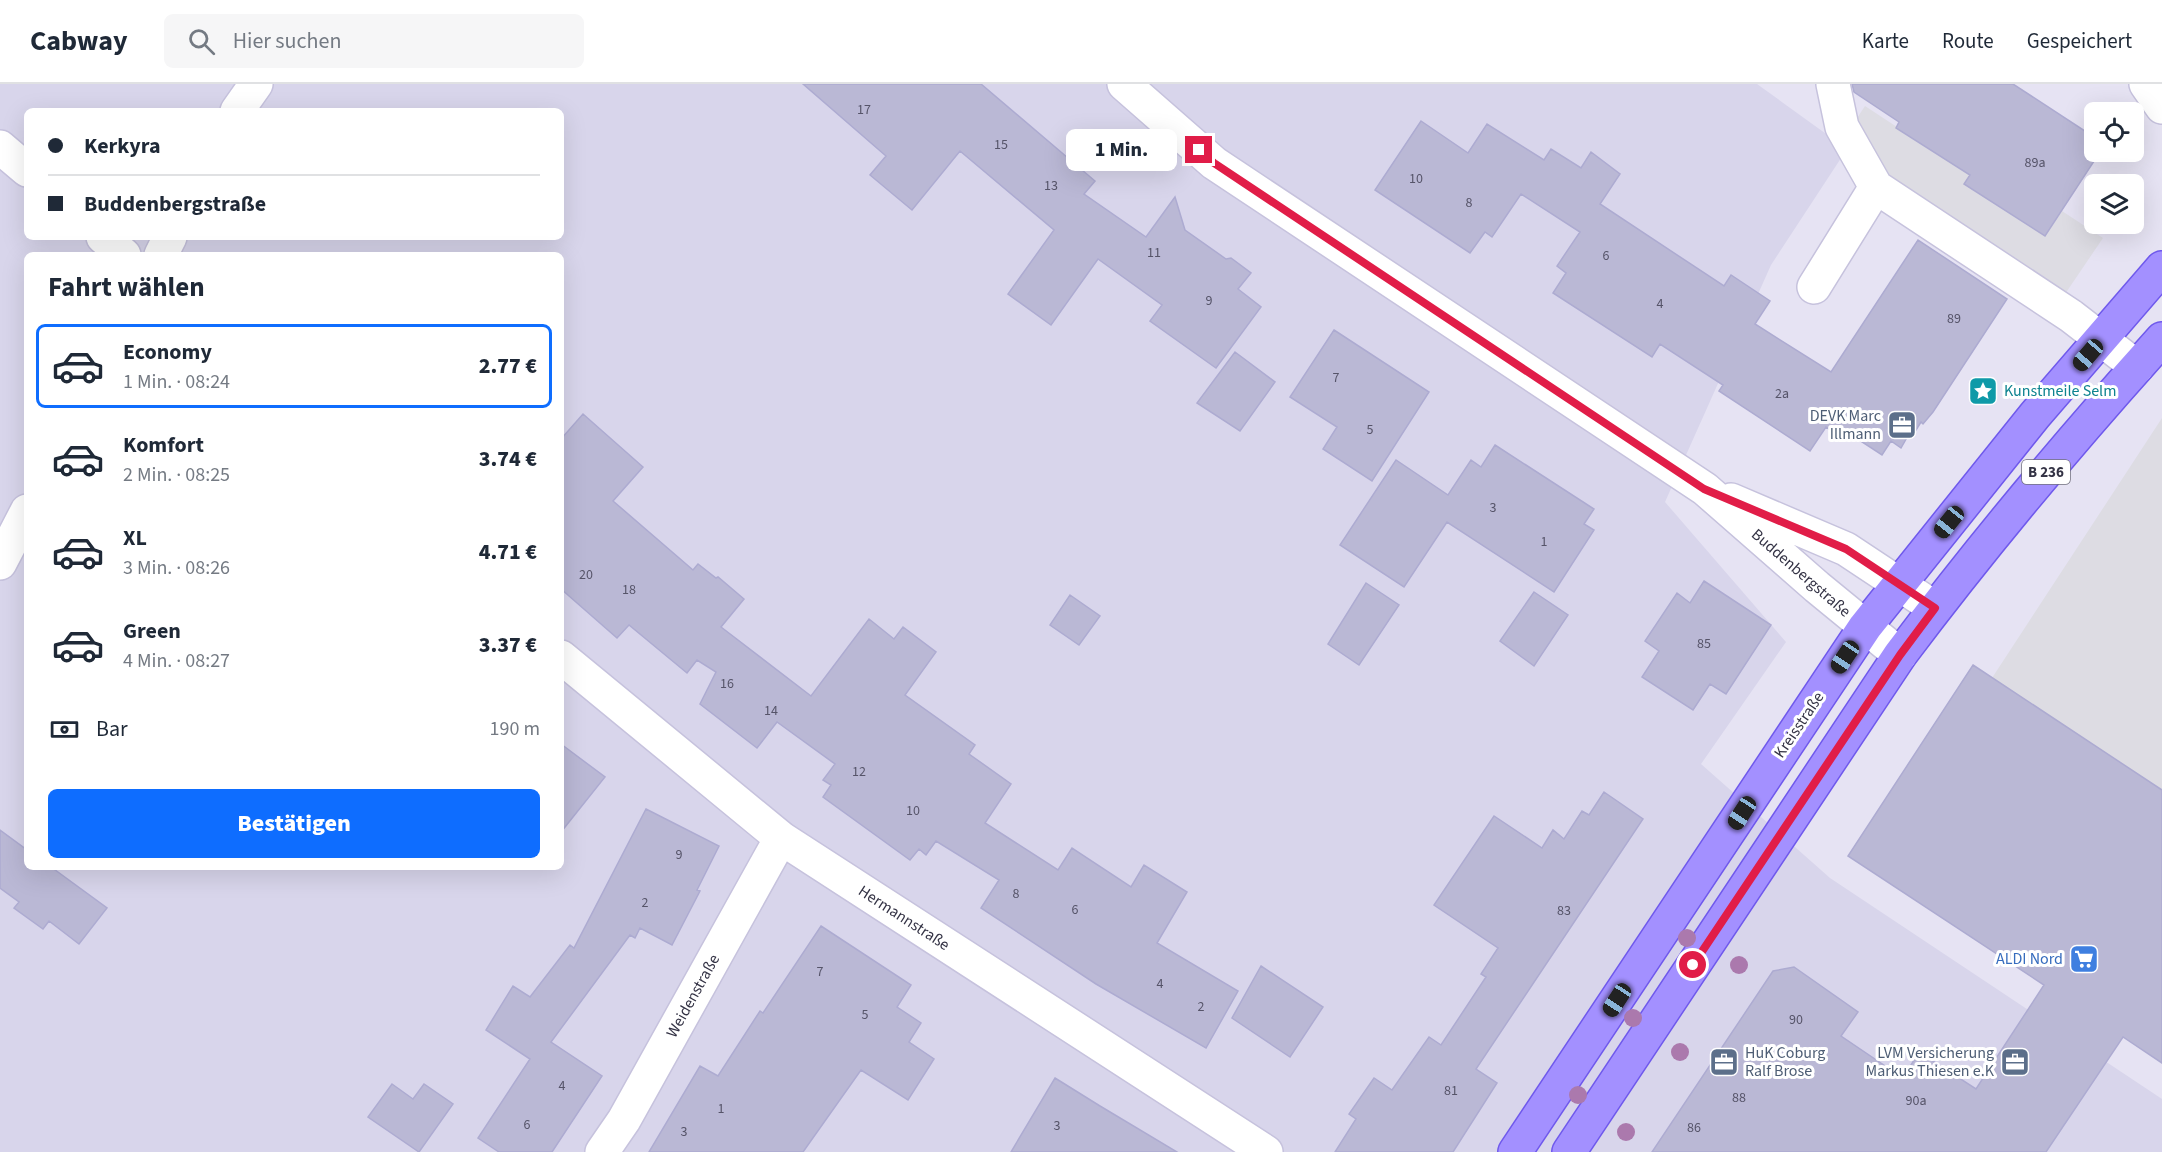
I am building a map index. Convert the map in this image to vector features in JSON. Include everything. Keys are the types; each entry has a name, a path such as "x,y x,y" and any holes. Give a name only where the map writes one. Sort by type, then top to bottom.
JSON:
{"main road":[{"name":"Kreisstraße","path":"1515,1152 1865,627 2035,415 2162,268"},
{"name":"B 236","path":"1569,1152 1900,655 1935,608 2069,444 2162,339"}],"street":[{"path":"239,108 256,84"},
{"name":"Buddenbergstraße","path":"1124,84 1214,163 1704,489 1900,655"},
{"path":"1833,84 1842,127 1876,187 2071,316 2137,367"},
{"path":"2146,84 2162,107"},
{"path":"0,147 24,167"},
{"path":"1814,287 1876,187"},
{"path":"107,240 121,252"},
{"name":"Buddenbergstraße","path":"1704,489 1846,549 1935,608"},
{"path":"0,563 24,517"},
{"name":"Hermannstraße","path":"564,659 781,838 1266,1152"},
{"name":"Weidenstraße","path":"602,1152 624,1120 781,838"}],"shaded area":[{"path":"0,84 1757,84 1847,149 1771,265 1665,502 1786,642 1701,764 1830,878 2162,1099 2162,1152 0,1152"},
{"path":"1865,106 1970,175 1965,184 2045,236 2062,211 2084,225 2084,234 2097,234 2103,238 2063,297 1840,144"},
{"path":"2162,418 2162,790 1992,678"}],"building":[{"path":"803,84 981,84 1095,181 1084,194 1146,237 1175,197 1185,230 1226,259 1231,258 1251,273 1238,289 1261,307 1216,368 1150,321 1162,305 1098,259 1051,325 1008,294 1054,230 960,151 912,210 870,175 886,156"},
{"path":"1852,84 2013,84 2084,130 2084,162 2093,162 2045,236 1964,184 1970,175 1896,128 1899,122 1854,92"},
{"path":"1421,121 1468,153 1487,124 1544,160 1551,149 1581,168 1591,152 1620,174 1600,204 1724,286 1731,275 1770,301 1755,324 1831,372 1918,240 2007,299 1933,412 1923,424 1921,422 1913,435 1909,434 1901,448 1891,441 1882,455 1847,432 1843,438 1826,427 1810,451 1719,391 1723,385 1660,344 1652,357 1553,293 1566,273 1557,266 1580,232 1521,194 1492,237 1485,232 1470,253 1375,190"},
{"path":"1334,330 1429,392 1372,481 1323,449 1337,427 1290,397"},
{"path":"1235,352 1275,382 1240,431 1197,403"},
{"path":"583,414 643,467 613,501 693,570 698,564 744,599 721,627 811,696 869,619 894,639 903,627 936,652 905,695 975,745 969,754 1011,784 985,823 1058,870 1072,848 1131,887 1144,865 1187,892 1157,943 1238,991 1206,1048 1096,984 981,908 999,880 936,841 926,855 919,849 910,860 823,797 831,785 823,780 835,764 777,722 757,748 700,704 716,672 697,660 687,673 629,625 617,638 564,592 564,436"},
{"path":"1495,445 1594,509 1584,524 1594,530 1554,592 1447,522 1404,587 1340,545 1396,460 1448,495 1471,460 1481,467"},
{"path":"1704,581 1771,625 1726,694 1710,684 1693,710 1642,677 1659,651 1645,641 1677,593 1690,603"},
{"path":"1366,583 1399,605 1359,665 1328,644"},
{"path":"1534,592 1568,615 1534,666 1500,641"},
{"path":"1070,595 1100,616 1079,645 1050,625"},
{"path":"1973,665 2162,790 2162,1063 2123,1037 2046,1152 1652,1152 1773,971 1794,967 1858,1012 1841,1036 1903,1078 1919,1052 1976,1089 2044,985 1848,856"},
{"path":"564,746 605,777 564,828"},
{"path":"1604,792 1643,819 1476,1069 1497,1083 1453,1152 1335,1152 1356,1119 1349,1114 1374,1078 1392,1090 1429,1037 1441,1045 1486,977 1481,974 1498,948 1434,905 1494,816 1542,848 1553,830 1564,839 1582,811 1589,815"},
{"path":"646,809 719,846 697,890 700,891 672,945 640,928 635,938 630,935 551,1042 602,1076 552,1152 499,1152 478,1138 530,1059 486,1030 513,986 530,997 570,945 574,948"},
{"path":"0,830 24,848 24,870 55,870 107,908 79,944 49,921 43,929 14,908 19,902 0,888"},
{"path":"821,926 911,985 897,1007 921,1023 909,1042 934,1059 908,1100 861,1070 803,1152 649,1152 700,1066 718,1076 760,1011 763,1013"},
{"path":"1261,966 1323,1007 1290,1057 1232,1018"},
{"path":"1055,1078 1100,1106 1177,1152 1011,1152"},
{"path":"392,1084 413,1099 424,1084 453,1104 419,1152 368,1117"}],"place":[{"name":"Kunstmeile Selm","path":"1983,391"},
{"name":"DEVK Marc Illmann","path":"1902,425"},
{"name":"ALDI Nord","path":"2084,959"},
{"name":"HuK Coburg Ralf Brose","path":"1724,1062"},
{"name":"LVM Versicherung Markus Thiesen e.K","path":"2015,1062"}],"route":[{"path":"1199,150 1214,163 1704,489 1846,549 1935,608 1900,655 1693,965"}]}
